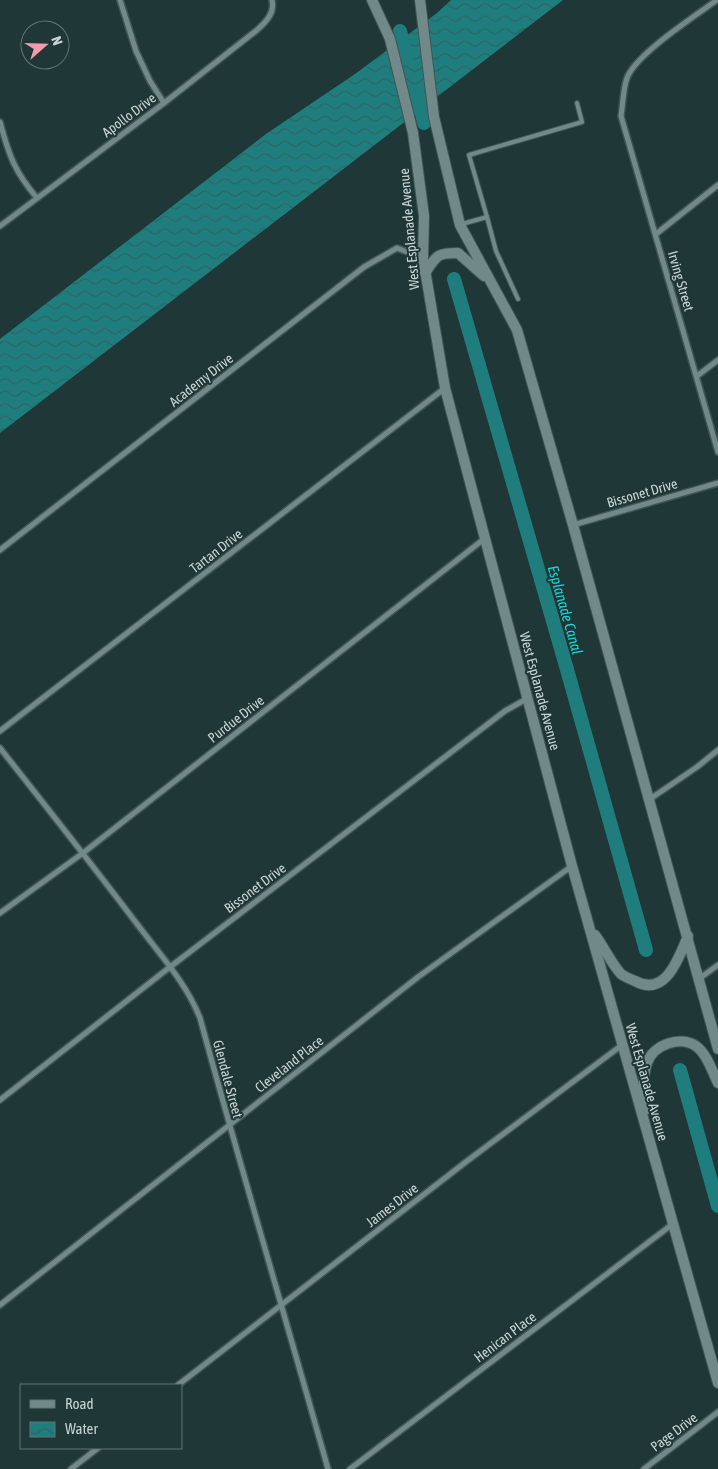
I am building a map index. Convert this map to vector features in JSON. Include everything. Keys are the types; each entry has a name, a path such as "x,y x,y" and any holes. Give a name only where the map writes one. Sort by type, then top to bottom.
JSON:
{"main road":[{"name":"West Esplanade Avenue","path":"372,0 390,39 414,133 424,216 423,258 445,388 572,866 718,1383"},
{"path":"420,0 434,117 460,225 517,330 650,799 718,1049"},
{"path":"425,273 434,260 442,253 458,253 492,284"},
{"path":"591,928 622,975 642,985 653,984 670,973 675,967 688,936"},
{"path":"645,1126 644,1082 648,1061 662,1045 671,1042 695,1045 704,1055 718,1083"}],"street":[{"path":"120,0 136,51 150,81 164,103"},
{"name":"Apollo Drive","path":"0,226 164,103 257,30 269,18 273,4 272,0"},
{"name":"Irving Street","path":"717,0 656,45 633,66 627,78 621,116 718,452"},
{"path":"0,122 8,152 22,180 37,198"},
{"path":"656,234 718,185"},
{"name":"Academy Drive","path":"0,550 364,267 397,248 423,258"},
{"path":"697,376 718,360"},
{"name":"Tartan Drive","path":"0,731 445,388"},
{"name":"Bissonet Drive","path":"573,526 718,483"},
{"name":"Purdue Drive","path":"0,913 83,853 484,539"},
{"name":"Bissonet Drive","path":"0,1100 170,967 505,711 528,698"},
{"name":"Glendale Street","path":"0,748 170,967 193,1001 200,1018 328,1469"},
{"path":"650,799 697,767 718,750"},
{"name":"Cleveland Place","path":"0,1305 418,977 572,866"},
{"path":"700,978 718,964"},
{"name":"James Drive","path":"179,1384 467,1161 622,1045"},
{"name":"Henican Place","path":"350,1469 674,1223"},
{"name":"Page Drive","path":"644,1469 718,1412"},
{"path":"71,1469 97,1449"}],"lane":[{"path":"518,300 496,251 469,154 582,122 577,103"},
{"path":"460,225 487,217"}],"water":[{"path":"451,0 563,0 0,433 0,339 266,134 355,74 437,13"}],"waterway":[{"name":"Esplanade Canal","path":"400,31 407,57"},
{"name":"Esplanade Canal","path":"417,92 424,123"},
{"name":"Esplanade Canal","path":"454,279 646,950"},
{"name":"Esplanade Canal","path":"680,1070 718,1206"}]}
